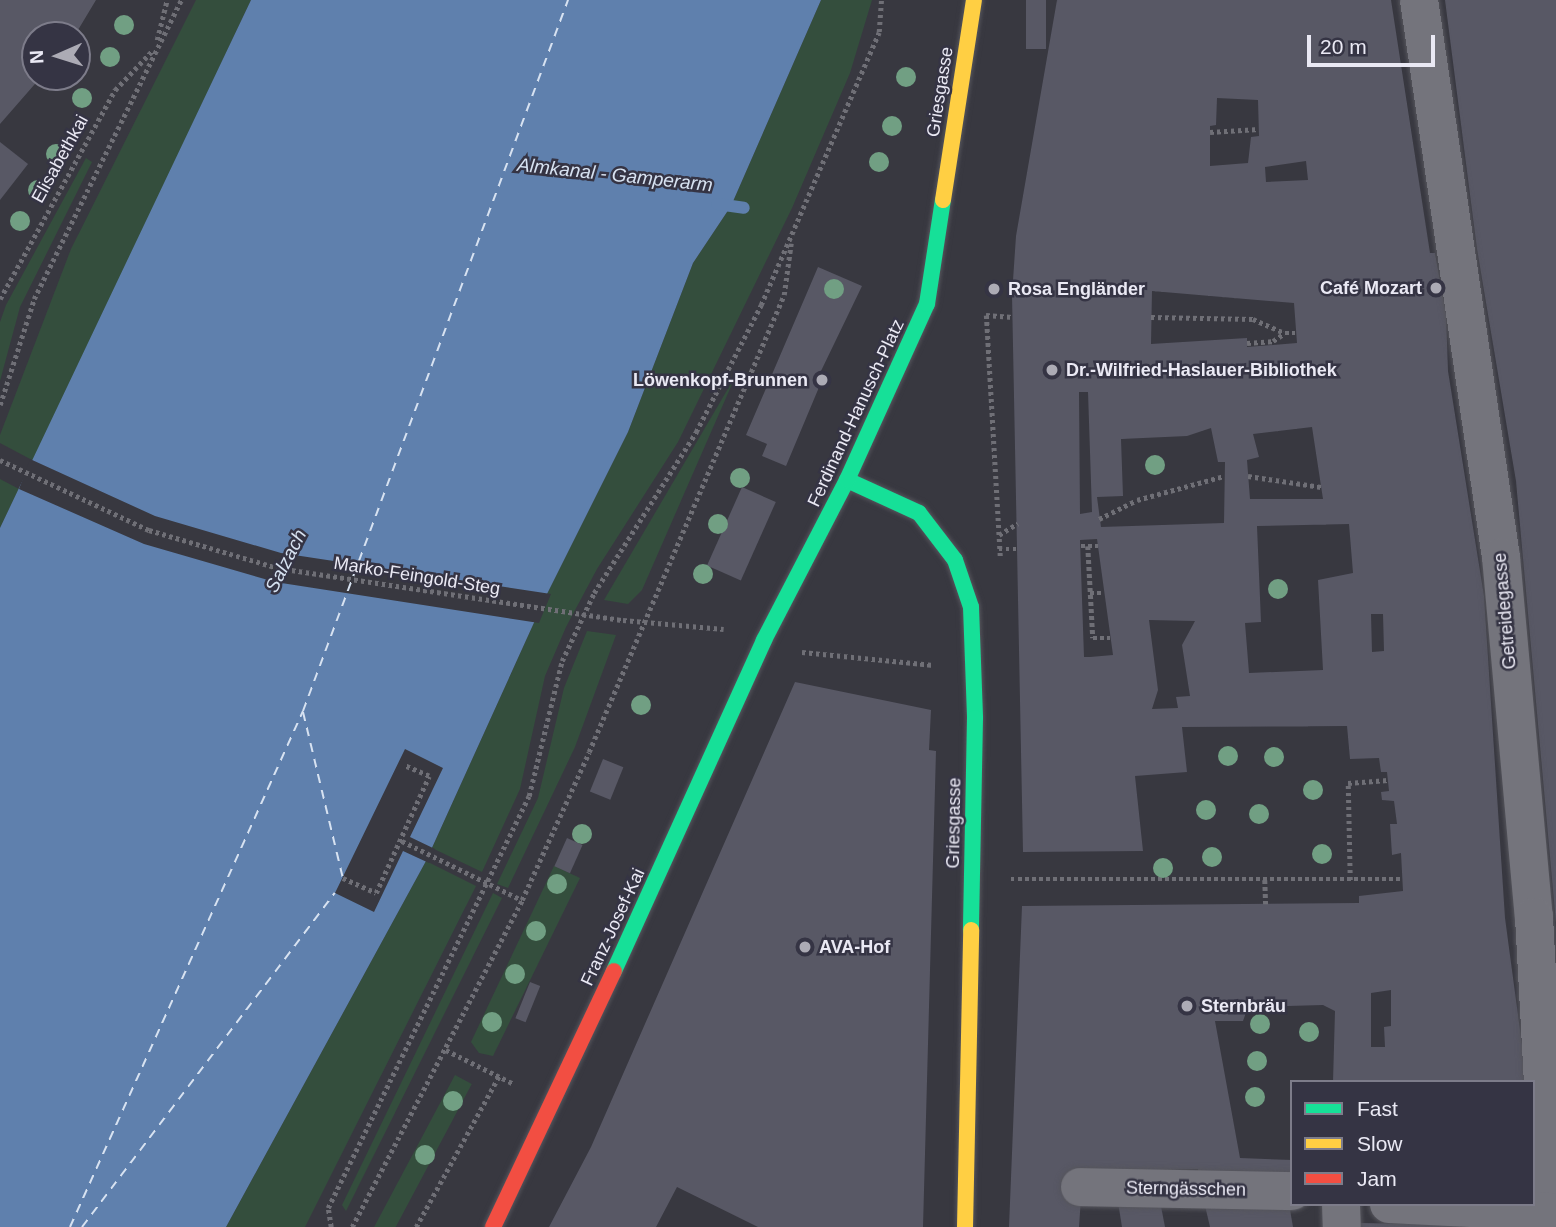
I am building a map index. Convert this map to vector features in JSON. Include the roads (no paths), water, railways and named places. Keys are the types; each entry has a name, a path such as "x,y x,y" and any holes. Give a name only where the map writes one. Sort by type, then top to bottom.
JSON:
{"street":[{"name":"Griesgasse","path":"945,190 974,0"},
{"name":"Getreidegasse","path":"1419,0 1501,557 1534,918 1551,1219"},
{"name":"Ferdinand-Hanusch-Platz","path":"764,640 847,480 927,303 945,190"},
{"name":"Griesgasse","path":"847,480 919,513 955,560 971,607 975,718 965,1227"},
{"name":"Franz-Josef-Kai","path":"493,1227 690,812 764,640"},
{"name":"Sterngässchen","path":"1080,1186 1290,1191"},
{"path":"1341,1206 1342,1227"},
{"path":"1411,1206 1551,1219"}],"water":[{"name":"Salzach","path":"251,0 821,0 731,206 693,263 628,432 547,594 426,861 226,1227 0,1227 0,528"}],"waterway":[{"name":"Almkanal - Gamperarm","path":"717,204 744,208"}],"place":[{"name":"Café Mozart","path":"1436,288"},
{"name":"Rosa Engländer","path":"994,289"},
{"name":"Dr.-Wilfried-Haslauer-Bibliothek","path":"1052,370"},
{"name":"Löwenkopf-Brunnen","path":"822,380"},
{"name":"AVA-Hof","path":"805,947"},
{"name":"Sternbräu","path":"1187,1006"}]}
